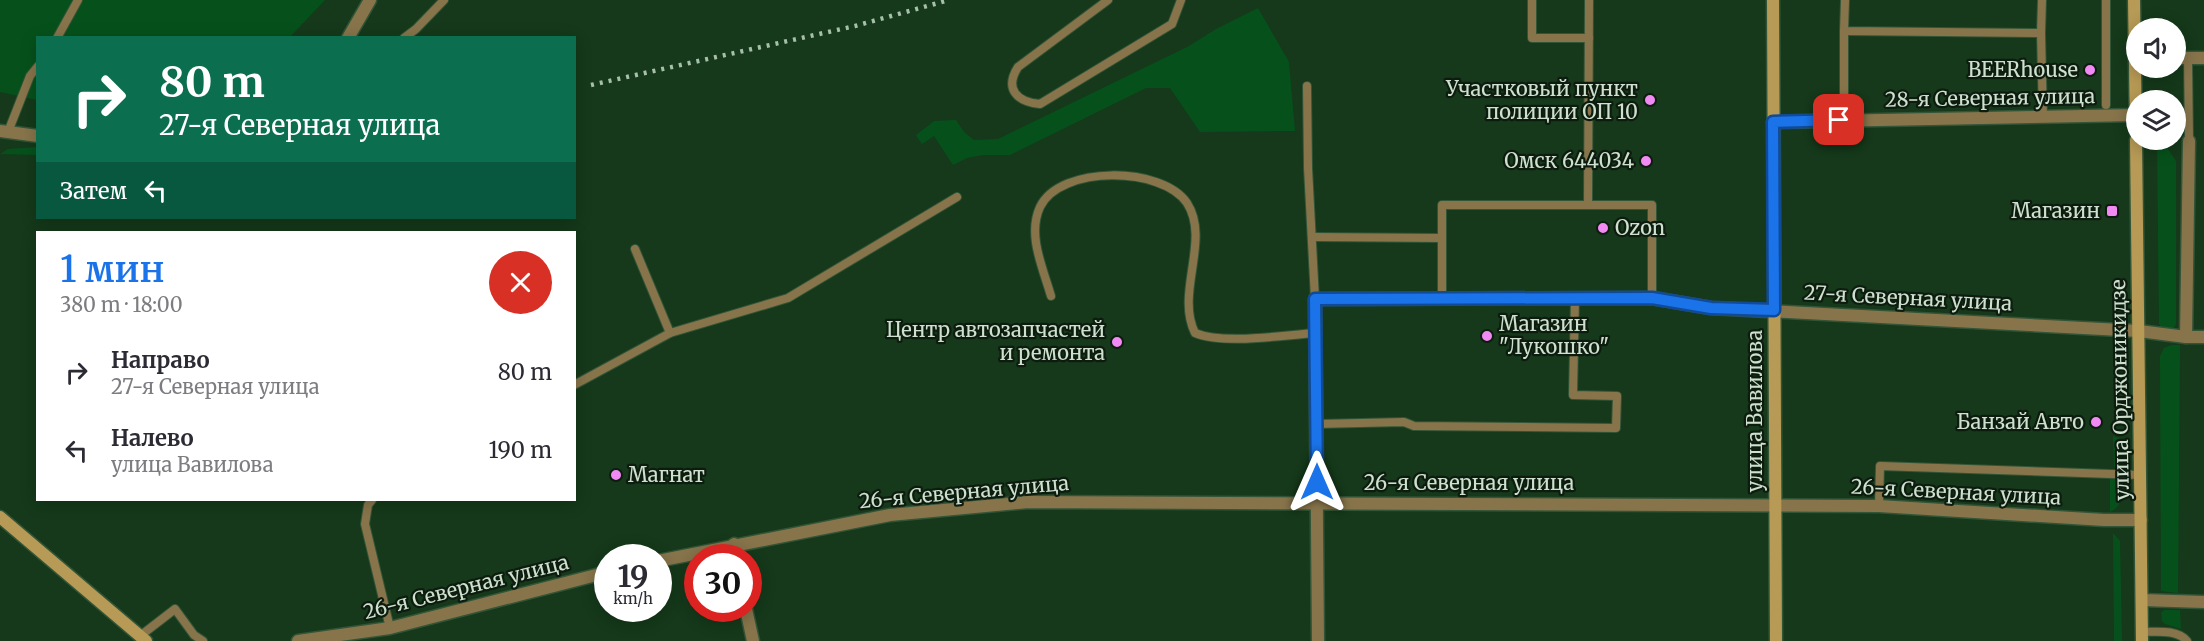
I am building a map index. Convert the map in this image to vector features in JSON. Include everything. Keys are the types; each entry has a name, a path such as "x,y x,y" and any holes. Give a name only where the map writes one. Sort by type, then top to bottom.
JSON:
{"main road":[{"name":"улица Вавилова","path":"1773,0 1776,641"},
{"path":"2134,0 2135,18"},
{"name":"улица Орджоникидзе","path":"2136,150 2142,637"},
{"path":"0,517 143,638"}],"street":[{"path":"349,36 370,0"},
{"path":"2188,58 2204,58"},
{"name":"28-я Северная улица","path":"1773,122 2126,115"},
{"path":"4,131 36,136"},
{"path":"2186,337 2188,141"},
{"name":"27-я Северная улица","path":"1315,299 1652,298 1711,308 2139,331 2204,337"},
{"path":"1315,299 1318,641"},
{"name":"26-я Северная улица","path":"734,544 890,515 1028,502 1775,504 1879,506 2104,520 2141,520"},
{"name":"26-я Северная улица","path":"298,641 390,628 594,576"},
{"path":"2142,600 2204,602"},
{"path":"749,622 753,641"}],"lane":[{"path":"58,36 78,0"},
{"path":"407,36 417,29 444,0"},
{"path":"1108,0 1018,67 1012,76 1012,86 1018,97 1028,103 1040,104 1172,24 1181,0"},
{"path":"1532,0 1532,38 1589,38"},
{"path":"1588,205 1589,0"},
{"path":"1845,0 1845,95"},
{"path":"2043,0 2041,33 2043,117"},
{"path":"2106,0 2106,105"},
{"path":"1844,31 2041,33"},
{"path":"2188,58 2188,141"},
{"path":"4,131 30,76 36,68"},
{"path":"1307,86 1315,299"},
{"path":"1051,296 1035,240 1035,225 1040,207 1051,193 1082,179 1110,174 1140,177 1174,190 1187,203 1195,226 1188,302 1190,323 1195,333 1206,337 1234,338 1316,333"},
{"path":"576,384 670,333 788,298 957,197"},
{"path":"1442,298 1442,205 1653,205 1652,298"},
{"path":"1312,237 1442,238"},
{"path":"635,249 670,333"},
{"path":"1316,424 1404,422 1414,426 1616,428 1617,396 1573,395 1575,297"},
{"path":"1879,506 1880,466 2140,475"},
{"path":"371,501 368,505 365,524 390,628"},
{"path":"143,638 175,609 194,635 202,641"},
{"path":"2142,637 2169,633 2183,636 2187,641"}],"green space":[{"path":"0,0 325,0 291,36 36,36 36,100 0,92"},
{"path":"1258,8 1289,62 1295,131 1200,132 1170,88 1146,88 1010,155 983,155 967,158 953,165 934,136 922,144 916,135 934,121 956,120 964,132 974,140 998,139 1189,46 1216,29"},
{"path":"36,147 36,155 0,154 8,149"},
{"path":"2157,150 2169,150 2176,161 2176,324 2172,332 2162,329 2159,324"},
{"path":"2180,345 2178,593 2161,591 2160,356 2164,348"},
{"path":"2113,436 2123,440 2122,463 2114,467"},
{"path":"2110,479 2116,479 2119,483 2121,497 2118,506 2110,512"},
{"path":"2113,533 2120,541 2122,641 2114,641"},
{"path":"2164,610 2180,610 2181,629 2162,621 2161,613"}],"railway":[{"path":"591,85 855,26 949,0"}],"place":[{"name":"BEERhouse","path":"2090,70"},
{"name":"Участковый пункт полиции ОП 10","path":"1650,100"},
{"name":"Омск 644034","path":"1646,161"},
{"name":"Магазин","path":"2112,211"},
{"name":"Ozon","path":"1603,228"},
{"name":"Магазин \"Лукошко\"","path":"1487,336"},
{"name":"Центр автозапчастей и ремонта","path":"1117,342"},
{"name":"Банзай Авто","path":"2096,422"},
{"name":"Магнат","path":"616,475"}],"route":[{"path":"1317,482 1315,299 1652,298 1711,308 1774,310 1773,122 1839,120"}]}
